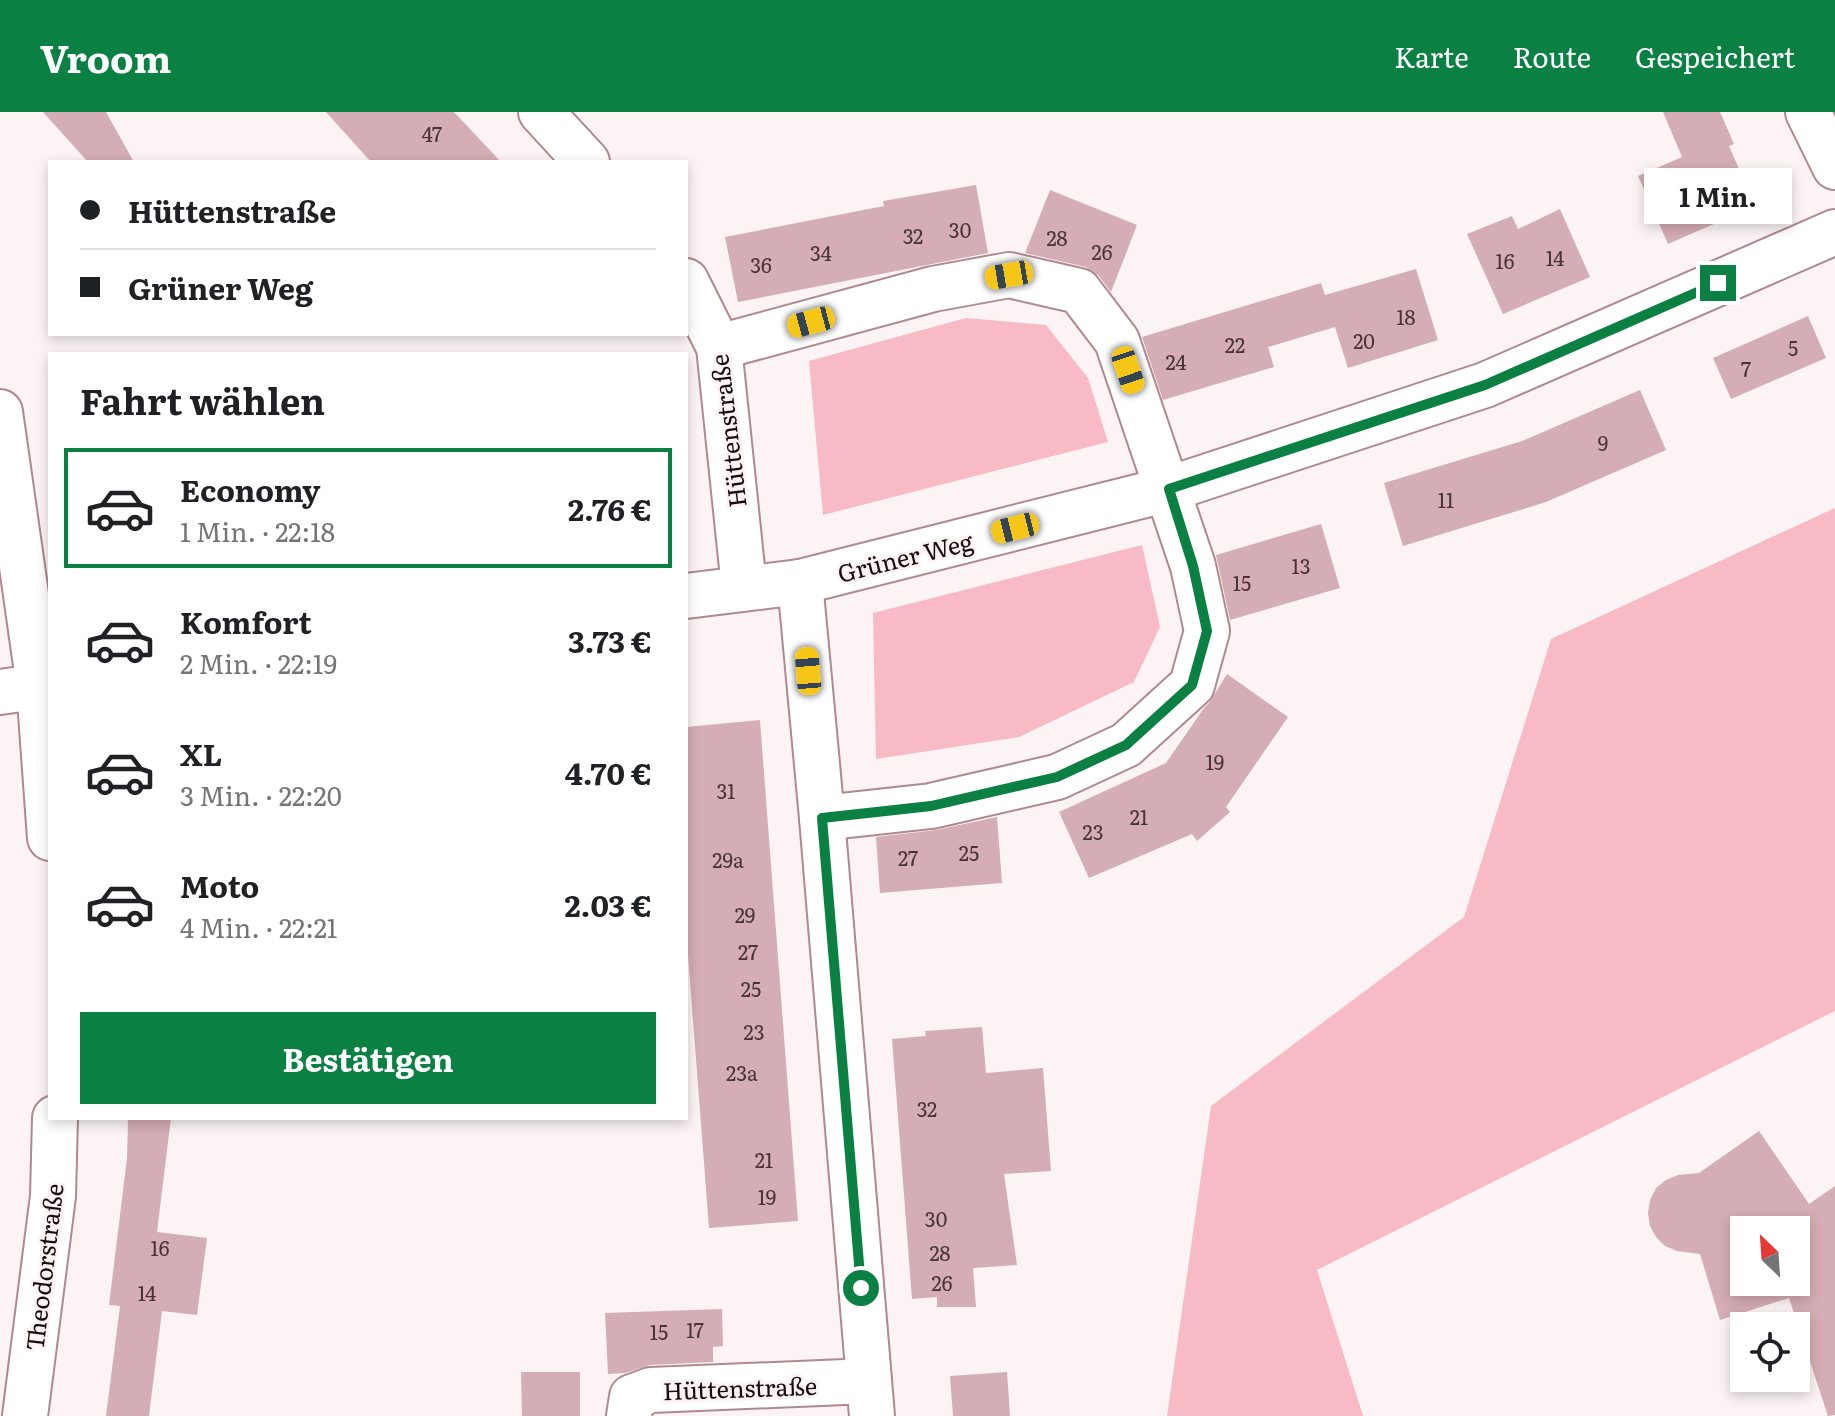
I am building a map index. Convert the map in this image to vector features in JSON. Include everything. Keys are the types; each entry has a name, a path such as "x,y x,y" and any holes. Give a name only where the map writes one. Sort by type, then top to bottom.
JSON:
{"street":[{"path":"541,112 585,160"},
{"path":"1808,112 1835,167"},
{"name":"Grüner Weg","path":"688,596 800,582 1169,489 1485,385 1835,232"},
{"path":"719,347 933,289 1009,275 1079,291 1117,341 1193,566 1207,631 1192,685 1126,745 1057,777 931,806 822,818"},
{"name":"Hüttenstraße","path":"688,285 719,347 744,587"},
{"path":"0,412 48,823"},
{"name":"Hüttenstraße","path":"629,1416 632,1397 651,1390 870,1399 800,582"},
{"name":"Theodorstraße","path":"25,1416 53,1196 55,1120"}],"shaded area":[{"path":"966,318 1046,325 1088,378 1108,442 823,515 809,361"},
{"path":"1835,508 1835,1011 1317,1270 1363,1416 1167,1416 1211,1106 1464,917 1551,639"},
{"path":"1142,545 1160,627 1134,682 1019,737 876,759 873,613"}],"building":[{"path":"43,112 106,112 133,160 86,160"},
{"path":"326,112 454,112 499,160 369,160"},
{"path":"1663,112 1720,112 1734,144 1729,146 1755,206 1668,244 1638,176 1682,157"},
{"path":"976,185 988,253 738,302 725,237 884,206 883,201"},
{"path":"1050,190 1137,225 1111,292 1099,276 1086,267 1025,253"},
{"path":"1560,209 1590,277 1503,314 1467,234 1512,216 1518,229"},
{"path":"1416,269 1438,340 1348,368 1335,327 1268,347 1274,367 1163,400 1142,337 1321,283 1325,295"},
{"path":"1808,316 1826,358 1731,399 1713,358"},
{"path":"1640,390 1666,450 1546,502 1403,546 1384,483 1522,441"},
{"path":"1321,524 1340,588 1230,620 1216,555"},
{"path":"1227,674 1288,717 1226,807 1230,812 1197,841 1192,834 1089,878 1059,812 1166,763"},
{"path":"760,720 798,1221 709,1228 688,955 688,727"},
{"path":"997,817 1002,883 880,893 876,837 936,830"},
{"path":"982,1027 986,1073 1043,1068 1051,1171 1004,1174 1017,1265 973,1268 976,1307 937,1307 937,1297 912,1299 892,1039 926,1036 925,1031"},
{"path":"128,1120 171,1120 157,1232 207,1238 197,1315 162,1311 149,1416 106,1416 120,1306 109,1305 127,1158"},
{"path":"1759,1131 1809,1204 1835,1186 1835,1415 1828,1416 1810,1362 1810,1312 1794,1312 1789,1298 1745,1312 1730,1312 1730,1317 1720,1320 1700,1254 1677,1251 1665,1246 1656,1237 1650,1226 1650,1200 1656,1188 1678,1175 1699,1173"},
{"path":"722,1309 723,1346 713,1347 713,1362 650,1365 625,1373 608,1374 605,1313"},
{"path":"521,1372 580,1372 580,1416 522,1416"},
{"path":"1007,1372 1010,1416 953,1416 950,1376"}],"route":[{"path":"861,1288 822,818 931,806 1057,777 1126,745 1192,685 1207,631 1193,566 1169,489 1485,385 1718,283"}]}
